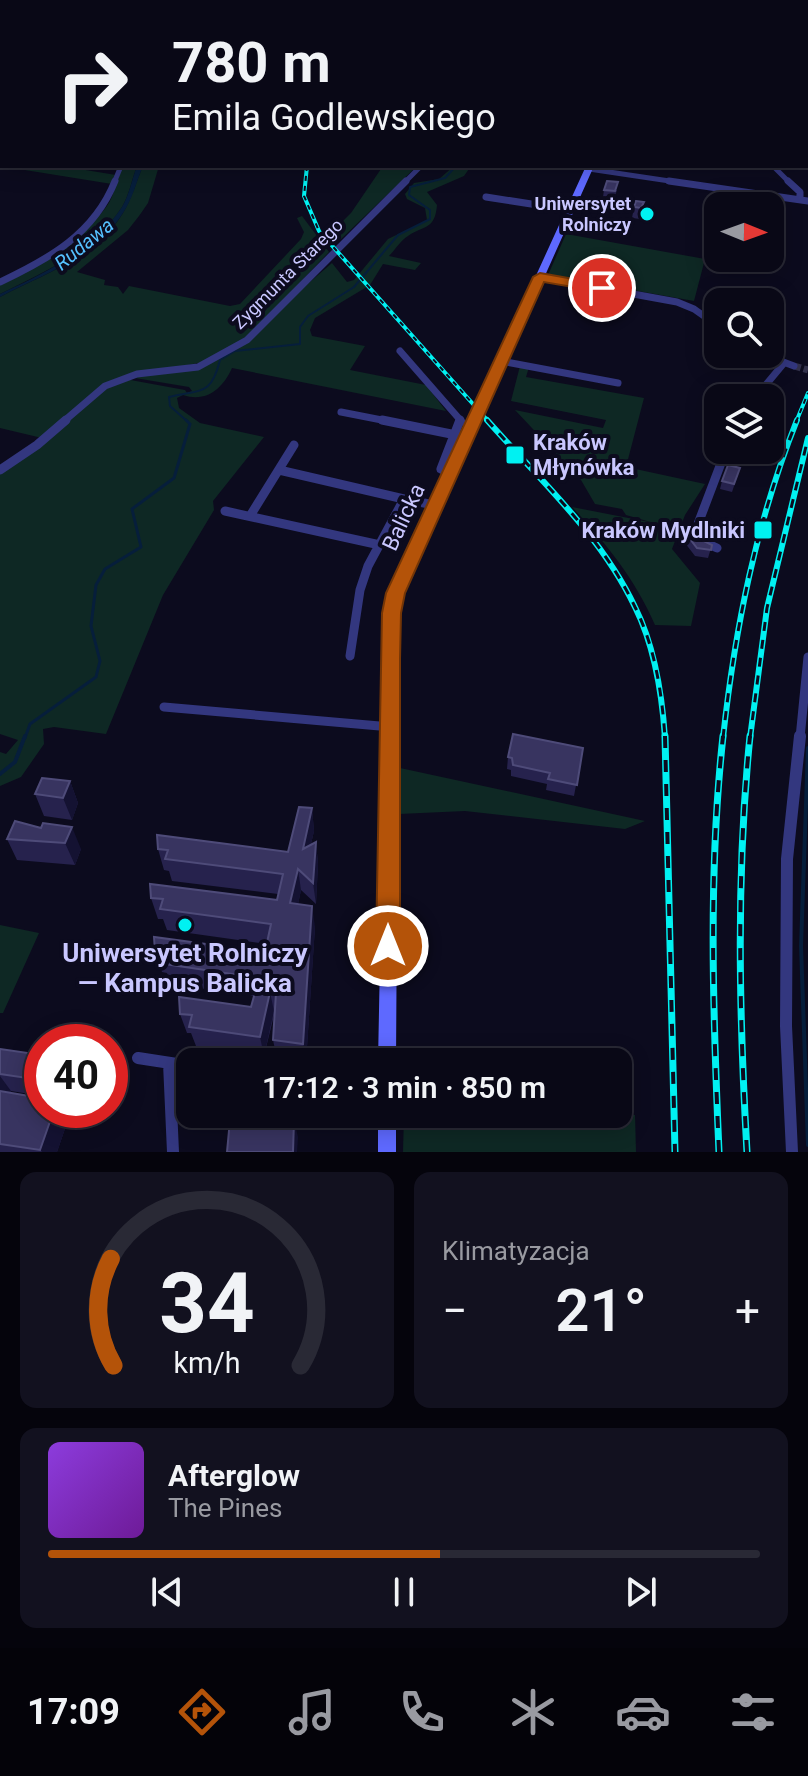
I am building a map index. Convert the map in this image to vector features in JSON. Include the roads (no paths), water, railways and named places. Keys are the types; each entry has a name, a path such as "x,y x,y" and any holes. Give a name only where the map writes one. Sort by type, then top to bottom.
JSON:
{"street":[{"path":"0,282 47,258 84,231 106,205 120,168"},
{"name":"Zygmunta Starego","path":"0,470 37,445 105,386 137,374 198,367 247,340 419,168"},
{"name":"Balicka","path":"387,1048 393,602 434,505 590,168"},
{"path":"597,168 808,201"},
{"path":"775,168 800,192 800,199"},
{"path":"486,197 570,210"},
{"path":"540,277 677,302 704,316"},
{"path":"400,351 462,422 441,469 449,473"},
{"path":"501,361 618,383"},
{"path":"784,363 794,366"},
{"path":"767,384 780,368"},
{"path":"341,412 456,435"},
{"path":"250,516 294,445"},
{"path":"717,548 693,537 721,464"},
{"path":"279,470 434,505"},
{"path":"350,656 360,590 368,566 404,499"},
{"path":"225,511 380,545"},
{"path":"792,1152 786,1026 787,859 808,657"},
{"path":"164,707 391,727"},
{"path":"138,1058 176,1064"},
{"path":"169,1063 173,1152"},
{"path":"387,1128 387,1152"}],"water":[{"path":"136,168 142,168 126,207 112,228 98,241 68,263 0,297 0,294 34,278 83,248 111,222 129,193"}],"waterway":[{"path":"188,422 170,406 169,397 204,389 213,380 220,360 235,351 300,344 300,327 308,316 354,287 398,235 430,219 430,210 409,195 410,187 445,178 454,168"},
{"path":"25,738 30,724 96,677 100,661 91,626 96,585 105,569 141,547 132,509 174,478 190,424 188,422"},
{"path":"0,774 15,762 25,736"},
{"path":"808,748 801,946 808,1145"}],"tunnel":[{"path":"794,366 808,370"}],"railway":[{"path":"307,168 304,196 319,231 489,422"},
{"path":"796,422 808,393"},
{"path":"487,420 568,509 621,581 642,622 652,654 665,738"},
{"path":"723,738 749,576 770,498 797,420"},
{"path":"750,738 767,608 808,438"},
{"path":"665,736 675,1152"},
{"path":"719,1152 714,892 723,736"},
{"path":"747,1152 740,944 742,840 750,736"}],"place":[{"name":"Uniwersytet Rolniczy","path":"647,214"},
{"name":"Kraków Młynówka","path":"515,455"},
{"name":"Kraków Mydlniki","path":"763,530"},
{"name":"Uniwersytet Rolniczy — Kampus Balicka","path":"185,925"}],"water label":[{"name":"Rudawa","path":"84,244"}]}
